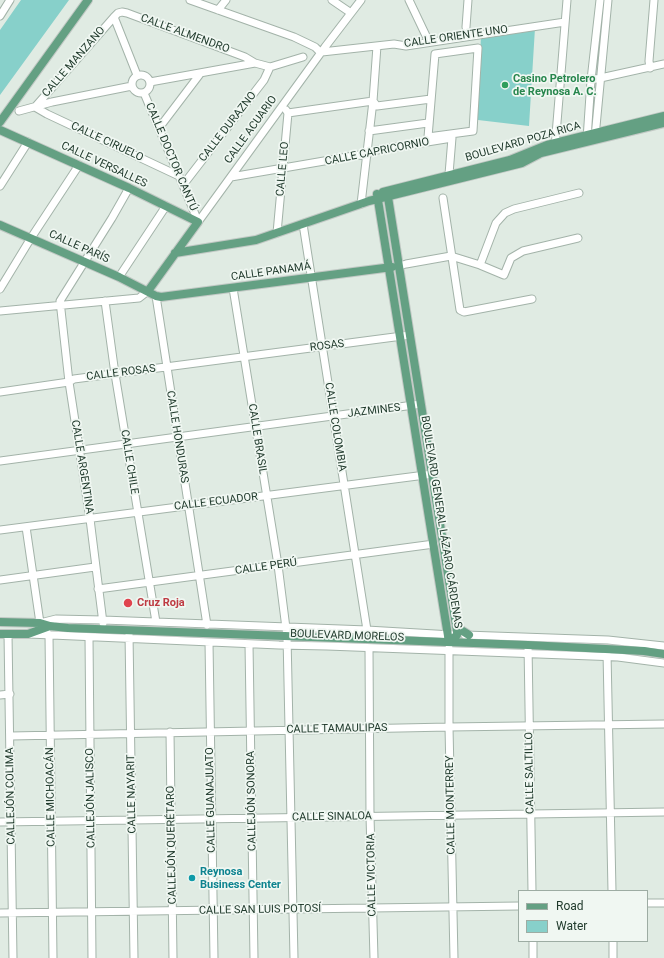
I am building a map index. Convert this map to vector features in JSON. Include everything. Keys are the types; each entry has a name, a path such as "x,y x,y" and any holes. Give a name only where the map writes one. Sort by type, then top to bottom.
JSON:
{"main road":[{"path":"0,116 82,0"},
{"path":"0,122 88,0"},
{"name":"BOULEVARD POZA RICA","path":"387,194 449,174 510,160 538,148 555,146 591,137 664,116"},
{"name":"BOULEVARD POZA RICA","path":"591,137 664,123"},
{"name":"CALLE VERSALLES","path":"0,130 129,188 198,222"},
{"name":"BOULEVARD POZA RICA","path":"175,253 256,240 365,202 377,196 522,163 555,146"},
{"name":"BOULEVARD GENERAL LÁZARO CÁRDENAS","path":"387,194 456,623 452,637"},
{"name":"BOULEVARD GENERAL LÁZARO CÁRDENAS","path":"377,196 434,546 452,637"},
{"name":"CALLE ACUARIO","path":"148,291 198,222"},
{"name":"CALLE PARÍS","path":"0,224 148,291"},
{"name":"CALLE PANAMÁ","path":"156,296 167,297 399,266"},
{"path":"148,291 156,296"},
{"path":"434,546 438,550 443,566 447,565"},
{"name":"BOULEVARD MORELOS","path":"0,622 46,628 103,624 129,630 288,636 452,637 528,645 543,642 607,653 664,650"},
{"path":"456,623 461,630 469,635"},
{"name":"BOULEVARD MORELOS","path":"4,634 28,634 46,628"}],"street":[{"path":"0,16 10,0"},
{"path":"190,0 294,37 322,52"},
{"path":"218,10 226,0"},
{"path":"332,0 351,13"},
{"name":"CALLE ACUARIO","path":"198,222 361,0"},
{"path":"409,0 429,42"},
{"path":"466,26 468,0"},
{"path":"555,146 566,0"},
{"path":"591,137 591,80 600,0"},
{"path":"591,137 600,79 608,0"},
{"path":"650,68 649,62 654,0"},
{"name":"CALLE ALMENDRO","path":"114,17 118,13 127,13 245,57 255,63"},
{"path":"114,17 137,75"},
{"name":"CALLE MANZANO","path":"35,107 114,17"},
{"name":"CALLE ORIENTE UNO","path":"322,52 394,44 406,46 565,22"},
{"path":"365,202 366,156 378,46"},
{"path":"478,48 473,131 428,137 428,123 435,54 478,48"},
{"path":"150,82 255,63 270,67 303,57"},
{"path":"591,80 664,64"},
{"name":"CALLE DURAZNO","path":"183,185 264,80 270,67"},
{"path":"142,74 146,76 150,82 149,89 144,93 136,92 132,86 132,82 137,75 142,74"},
{"path":"159,128 200,74"},
{"path":"19,112 52,102 132,86"},
{"name":"CALLE DOCTOR CANTÚ","path":"144,93 198,222"},
{"path":"373,101 377,106 430,99"},
{"path":"283,105 288,113 373,101"},
{"name":"CALLE CIRUELO","path":"35,107 179,176"},
{"name":"CALLE LEO","path":"277,233 288,113"},
{"path":"369,131 428,123"},
{"name":"CALLE CAPRICORNIO","path":"231,177 283,167 366,156 371,151 452,138 449,174"},
{"path":"0,186 28,142"},
{"path":"0,289 31,238 79,165"},
{"path":"60,306 60,301 129,188"},
{"path":"480,265 496,223 505,213 514,209 579,193"},
{"path":"443,198 461,312 532,299"},
{"path":"119,277 166,206"},
{"name":"CALLE COLOMBIA","path":"303,224 368,630"},
{"path":"399,266 451,256 480,265 504,275 511,258 523,251 578,238"},
{"name":"CALLE BRASIL","path":"233,288 278,565 288,636 294,958"},
{"path":"0,311 139,298 148,291"},
{"name":"CALLE HONDURAS","path":"156,296 207,625"},
{"name":"CALLE CHILE","path":"104,301 156,622"},
{"name":"CALLE ARGENTINA","path":"60,306 69,382 90,519 103,624"},
{"name":"ROSAS","path":"243,357 410,335"},
{"name":"CALLE ROSAS","path":"0,392 69,382 74,379 243,357"},
{"name":"JAZMINES","path":"0,461 421,404"},
{"name":"CALLE ECUADOR","path":"0,530 433,474"},
{"name":"CALLE MICHOACÁN","path":"26,527 33,576 46,628 50,734 53,958"},
{"name":"CALLE PERÚ","path":"98,589 434,546"},
{"path":"0,580 95,567"},
{"name":"BOULEVARD MORELOS","path":"103,624 156,622 368,630 452,637 469,635 543,642 608,640 664,650"},
{"name":"BOULEVARD MORELOS","path":"46,628 89,637 129,639 528,654 607,653 664,663"},
{"name":"CALLE NAYARIT","path":"129,630 134,958"},
{"name":"CALLEJÓN COLIMA","path":"4,634 10,694 13,958"},
{"name":"CALLEJÓN JALISCO","path":"89,637 92,821 92,958"},
{"name":"CALLE MONTERREY","path":"452,637 449,651 449,727 454,958"},
{"name":"CALLE GUANAJUATO","path":"208,642 214,958"},
{"name":"CALLEJÓN SONORA","path":"249,644 254,958"},
{"name":"CALLE SALTILLO","path":"528,645 532,890"},
{"name":"CALLE VICTORIA","path":"369,648 370,816 374,958"},
{"path":"607,653 610,725 612,890"},
{"path":"0,695 10,694"},
{"name":"CALLE TAMAULIPAS","path":"11,736 50,734 664,724"},
{"name":"CALLEJÓN QUERÉTARO","path":"170,732 173,958"},
{"name":"CALLE SINALOA","path":"0,822 664,812"},
{"path":"648,903 664,903"},
{"name":"CALLE SAN LUIS POTOSÍ","path":"0,913 518,906"},
{"path":"533,942 533,958"},
{"path":"613,942 613,958"}],"water":[{"path":"21,0 69,0 0,95 0,30"},
{"name":"Casino Petrolero de Reynosa A. C.","path":"535,28 529,126 478,120 481,35"}],"place":[{"name":"Casino Petrolero de Reynosa A. C.","path":"505,85"},
{"name":"Cruz Roja","path":"128,603"},
{"name":"Reynosa Business Center","path":"192,878"}]}
